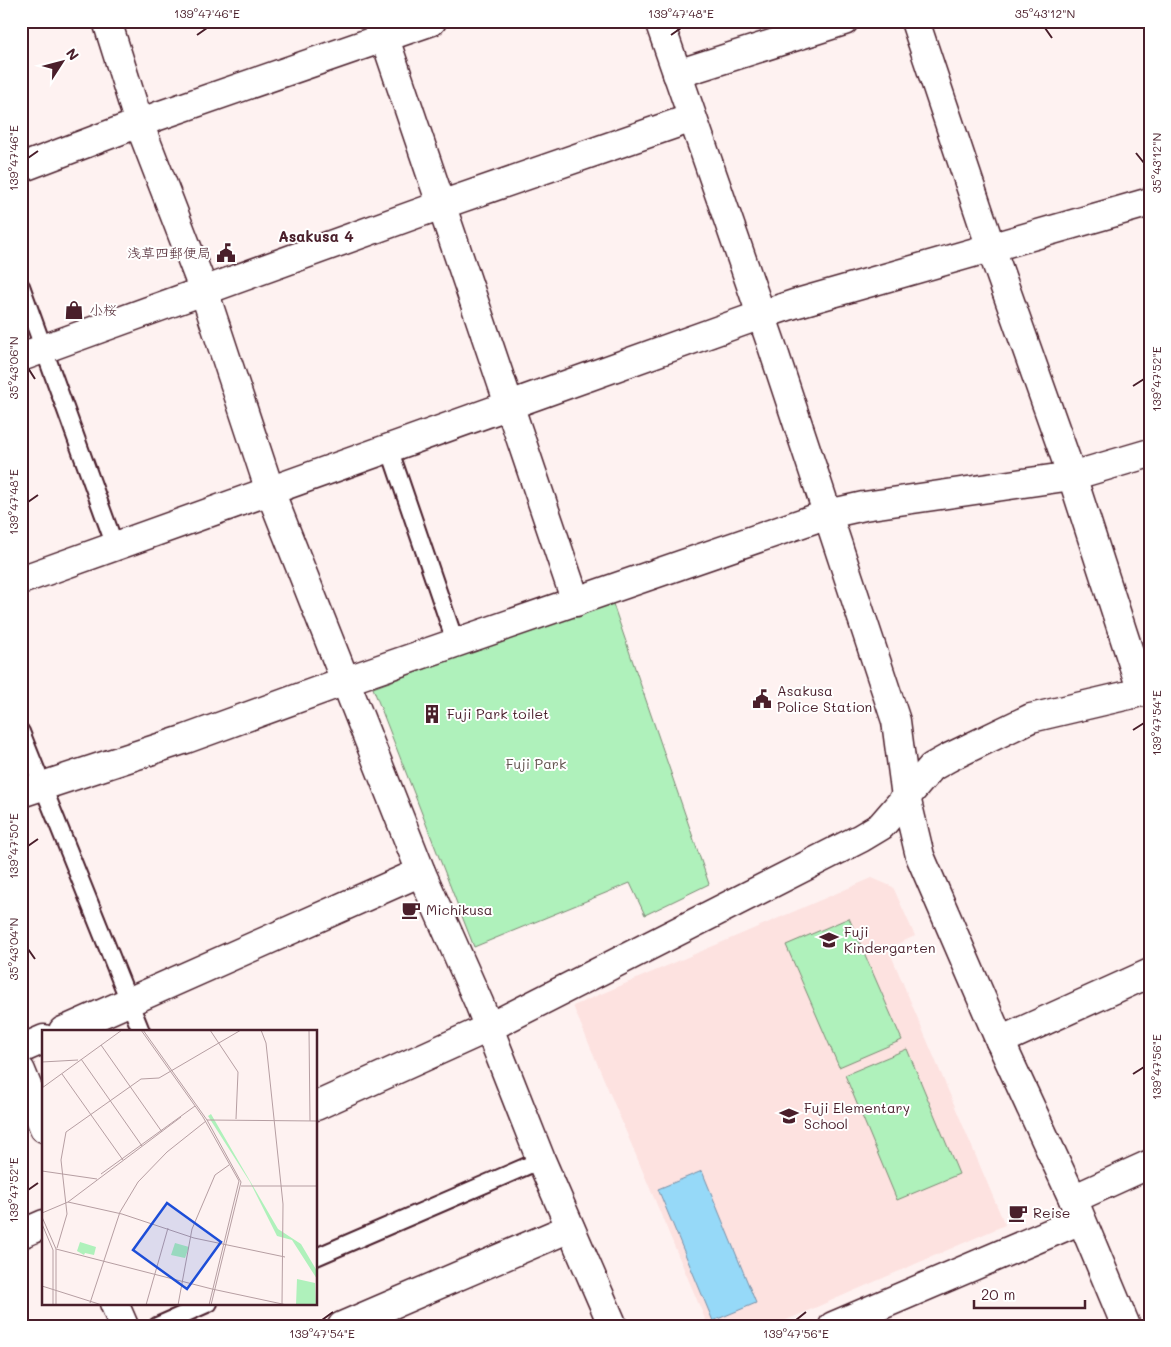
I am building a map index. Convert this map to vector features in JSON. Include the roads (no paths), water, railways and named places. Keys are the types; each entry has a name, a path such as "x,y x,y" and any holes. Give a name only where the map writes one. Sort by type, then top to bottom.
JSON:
{"street":[{"path":"107,21 139,123 204,291 270,491 421,872 488,1028 541,1160 613,1326"},
{"path":"21,168 382,30 432,21"},
{"path":"659,21 828,514 896,721 906,797 920,856 1000,1041 1077,1209 1126,1326"},
{"path":"677,74 844,21"},
{"path":"318,1105 488,1028 861,838 881,826 932,768 950,757 1031,718 1146,691 991,248 915,21"},
{"path":"382,30 576,602"},
{"path":"33,353 441,205 692,118"},
{"path":"21,580 760,315 1150,202"},
{"path":"32,789 186,739 345,681 828,514 864,506 1072,476 1150,453"},
{"path":"65,1030 421,872"},
{"path":"1000,1041 1150,973"},
{"path":"21,1049 42,1040"},
{"path":"21,1070 42,1123"},
{"path":"833,1326 1077,1209 1150,1164"},
{"path":"21,1234 42,1225"},
{"path":"342,1326 570,1228"},
{"path":"114,1304 124,1326"}],"lane":[{"path":"21,286 33,353 115,546"},
{"path":"389,448 456,644"},
{"path":"21,732 32,789 129,1001 140,1030"},
{"path":"318,1256 541,1160"},
{"path":"157,1326 207,1304"}],"water":[{"path":"702,1171 756,1303 713,1321 658,1189"}],"place":[{"name":"浅草四郵便局","path":"226,253"},
{"name":"小桜","path":"74,310"},
{"name":"Asakusa Police Station","path":"762,699"},
{"name":"Fuji Park toilet","path":"432,714"},
{"name":"Michikusa","path":"411,910"},
{"name":"Fuji Kindergarten","path":"829,940"},
{"name":"Fuji Elementary School","path":"789,1116"},
{"name":"Reise","path":"1018,1213"}],"district":[{"name":"Asakusa 4","path":"316,237"}],"park label":[{"name":"Fuji Park","path":"536,764"}]}
